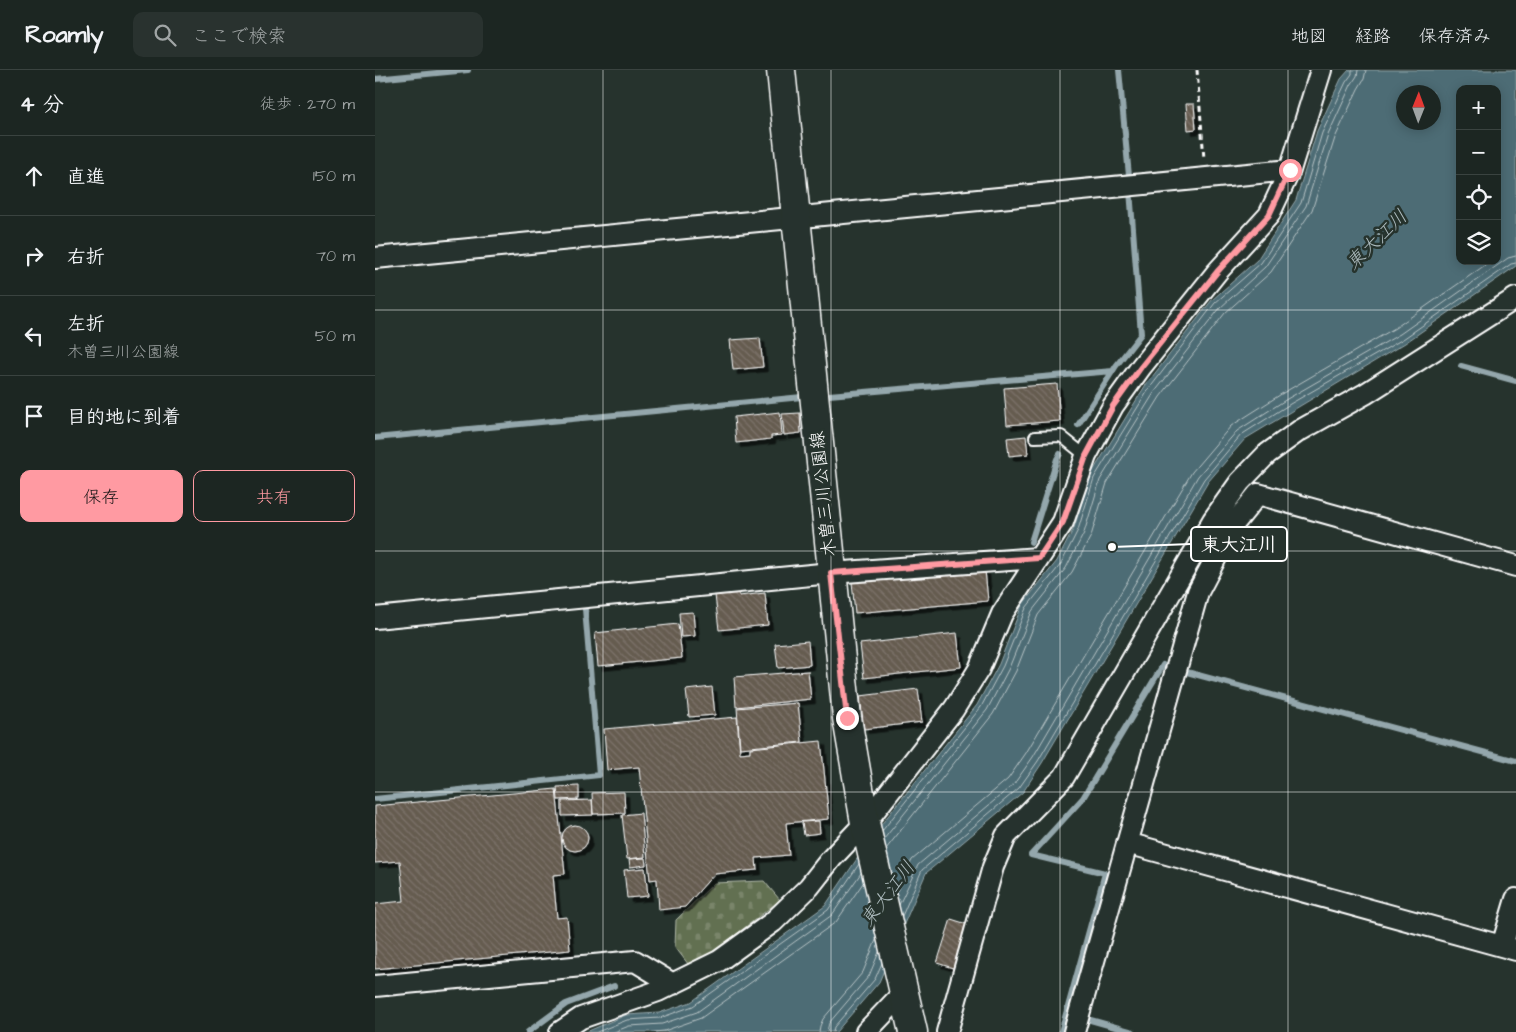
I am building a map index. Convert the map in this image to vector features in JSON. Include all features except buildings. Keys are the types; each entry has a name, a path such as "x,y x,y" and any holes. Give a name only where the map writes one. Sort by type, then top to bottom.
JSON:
{"main road":[{"name":"木曽三川公園線","path":"781,70 847,718 865,823 913,1032"}],"street":[{"path":"560,1032 581,1018 658,992 719,961 773,922 809,887 831,859 865,823 955,709 979,669 1002,614 1063,522 1086,456 1113,406 1141,367 1217,272 1269,215 1290,170 1322,71"},
{"path":"375,258 796,216 1290,170"},
{"path":"947,1032 993,868 1006,836 1064,777 1213,520 1241,482 1267,454 1299,431 1365,394 1516,298"},
{"path":"1074,1032 1198,592 1233,525 1258,494 1516,566"},
{"path":"375,618 831,573 1039,558"},
{"path":"1127,843 1509,948 1516,899"},
{"path":"375,986 635,961 673,984"},
{"path":"866,1032 902,984"}],"lane":[{"path":"1035,437 1061,436 1086,456"}],"path":[{"path":"1197,70 1206,178"}],"green space":[{"path":"764,881 780,900 692,969 675,947 676,920 714,883"}],"water":[{"path":"1349,70 1516,70 1516,266 1405,343 1245,439 1208,482 1023,792 926,873 879,982 836,1032 586,1032 626,1015 659,1013 691,1002 825,906 876,831 977,705 999,664 1022,605 1057,561 1074,528 1090,476 1145,386 1212,300 1257,260 1296,200 1317,131 1341,79"}],"waterway":[{"path":"375,79 468,70"},
{"path":"1119,70 1129,176"},
{"path":"1078,425 1116,366 1141,334 1130,190"},
{"path":"1461,366 1516,381"},
{"path":"829,395 1113,371"},
{"path":"375,438 802,397"},
{"path":"1031,542 1060,454"},
{"path":"375,799 599,775 585,609"},
{"path":"1061,1032 1105,873 1031,855 1083,798 1163,665"},
{"path":"1183,671 1516,761"},
{"path":"528,1032 566,1004 614,986"},
{"path":"1087,1019 1133,1032"}],"place":[{"name":"東大江川","path":"1112,547"}],"route":[{"path":"847,718 831,573 1039,558 1063,522 1086,456 1113,406 1141,367 1217,272 1269,215 1290,170"}]}
